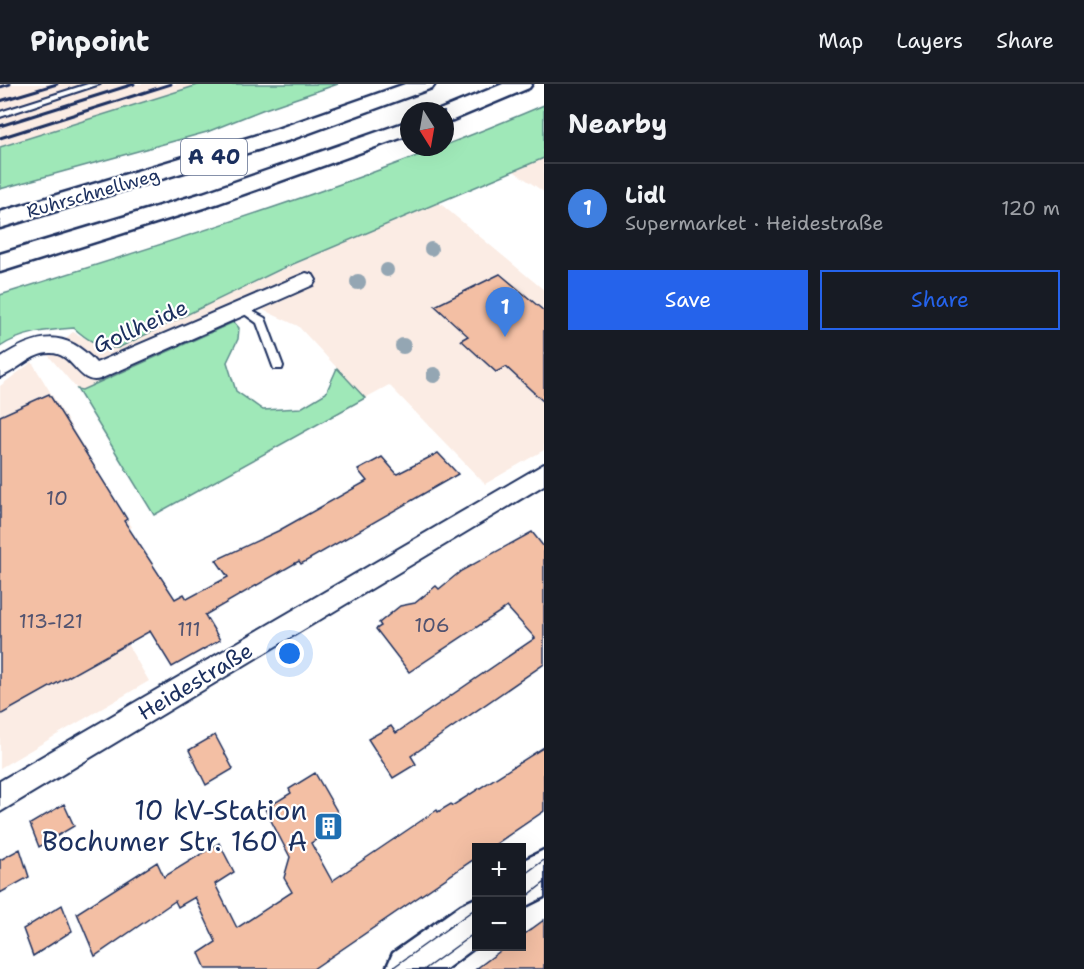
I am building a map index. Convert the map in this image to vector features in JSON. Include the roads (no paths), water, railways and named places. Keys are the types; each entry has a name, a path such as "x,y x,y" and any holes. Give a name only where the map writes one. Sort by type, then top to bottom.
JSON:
{"main road":[{"name":"Ruhrschnellweg","path":"0,220 282,135 424,84"},
{"path":"454,111 522,84"},
{"name":"Ruhrschnellweg","path":"0,263 211,198 400,131"},
{"path":"526,885 544,872"},
{"path":"410,969 472,924"}],"street":[{"name":"Gollheide","path":"0,369 15,358 50,344 70,349 93,373 306,280"},
{"name":"Heidestraße","path":"0,797 544,473"}],"lane":[{"path":"0,114 96,84"},
{"path":"241,308 261,321 278,366"}],"tram line":[{"path":"526,873 544,860"},
{"path":"526,897 544,883"},
{"path":"391,969 472,911"},
{"path":"425,969 472,935"}],"railway":[{"path":"0,87 10,84"},
{"path":"0,101 57,84"},
{"path":"0,126 134,84"},
{"path":"0,138 171,84"}],"place":[{"name":"Lidl","path":"505,337"},
{"name":"10 kV-Station Bochumer Str. 160 A","path":"328,827"}]}
